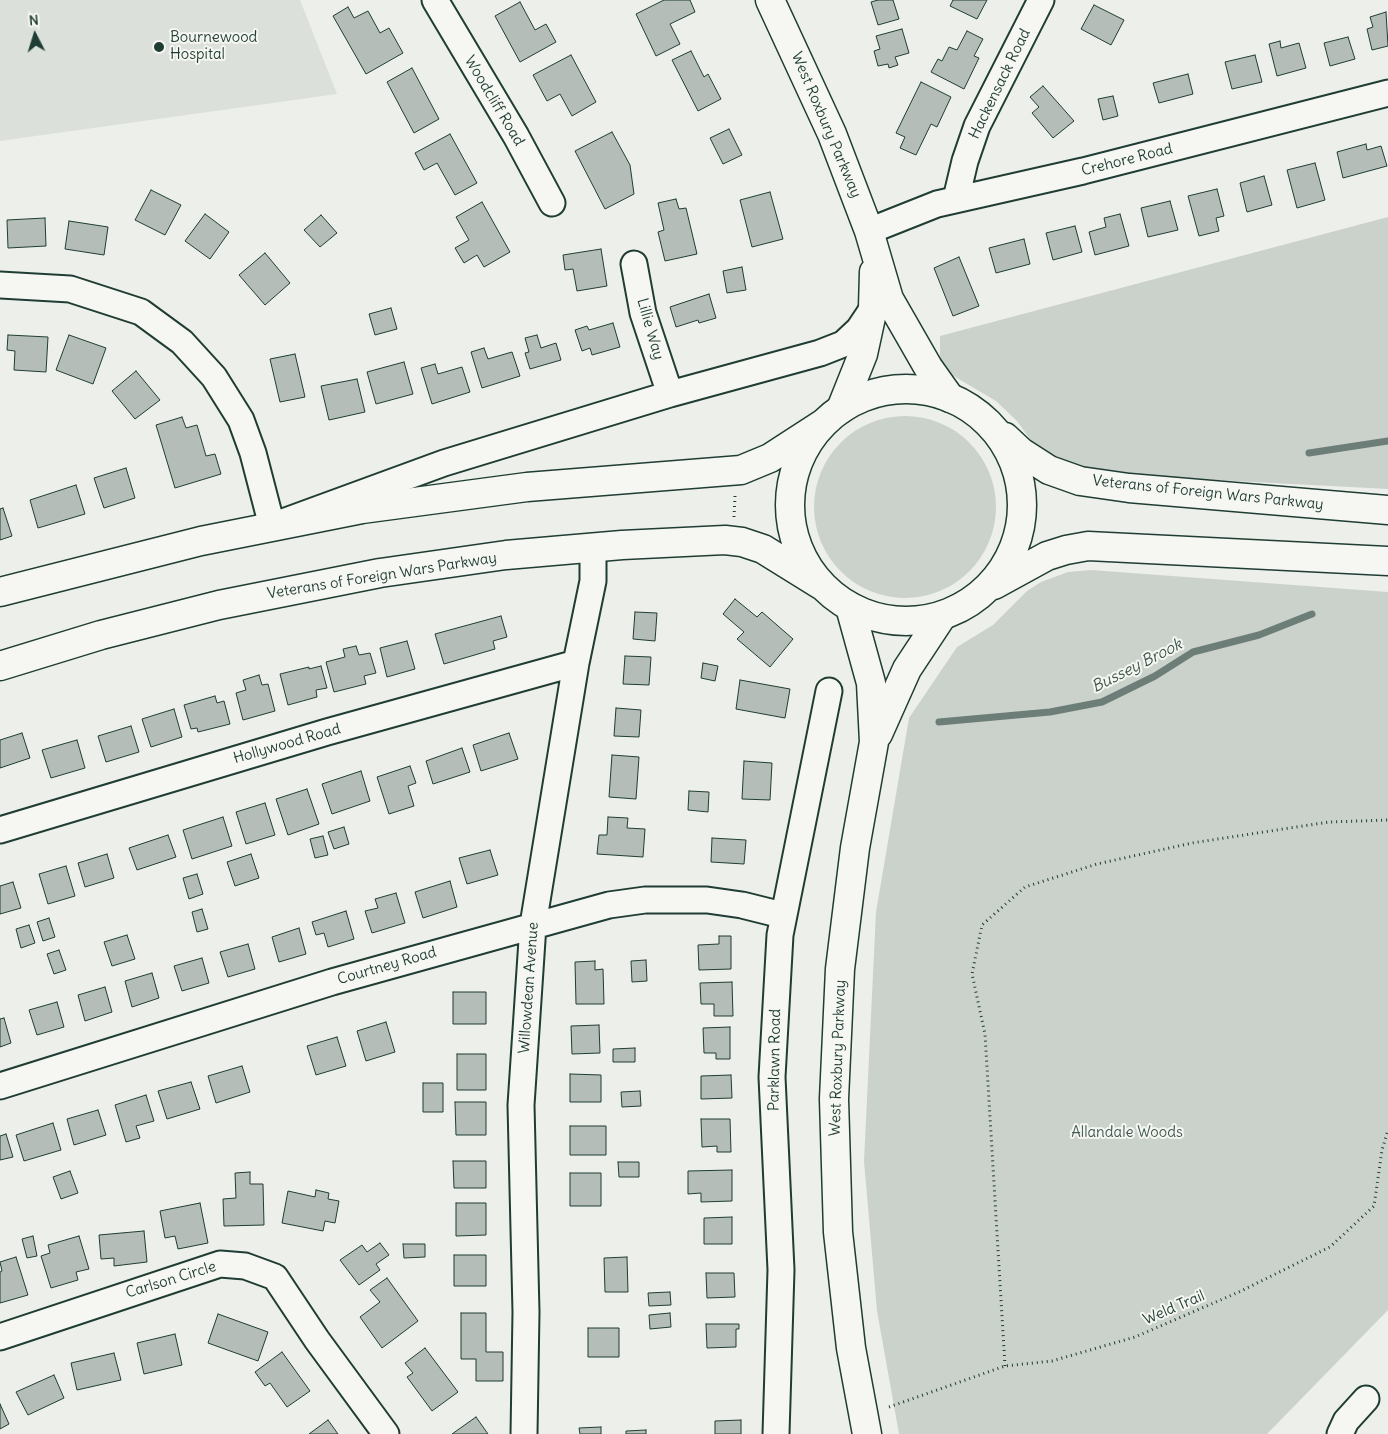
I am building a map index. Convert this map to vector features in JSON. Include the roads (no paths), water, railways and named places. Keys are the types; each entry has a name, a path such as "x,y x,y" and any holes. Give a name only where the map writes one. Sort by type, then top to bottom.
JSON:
{"main road":[{"name":"West Roxbury Parkway","path":"770,0 832,134 872,242 889,299 899,320 950,398"},
{"name":"West Roxbury Parkway","path":"833,416 863,354 873,308 872,242"},
{"path":"0,592 192,543 362,509 484,491 609,479 741,470 770,458 833,416 875,393 900,389 926,391 950,398 970,408 987,422 1004,442 1016,466 1022,506 1020,532 1010,557 986,589"},
{"path":"820,585 803,561 795,542 789,503 794,474 801,455 811,438 833,416"},
{"name":"Veterans of Foreign Wars Parkway","path":"987,422 1021,452 1041,465 1080,481 1129,488 1388,510"},
{"name":"Veterans of Foreign Wars Parkway","path":"0,666 157,621 305,587 425,566 593,547 681,542 742,542 769,552 850,607 874,617 897,621 920,620 942,616"},
{"path":"942,616 963,606 986,589 1047,556 1088,546 1388,561"},
{"name":"West Roxbury Parkway","path":"850,607 872,683 874,742 855,848 840,970 834,1099 838,1232 851,1348 867,1434"},
{"name":"West Roxbury Parkway","path":"874,742 908,669 942,616"}],"street":[{"name":"Woodcliff Road","path":"435,0 516,136 552,204"},
{"name":"Hackensack Road","path":"956,198 977,126 1041,0"},
{"name":"Crehore Road","path":"872,242 937,204 956,198 1083,172 1388,93"},
{"name":"Lillie Way","path":"634,264 643,313 670,394"},
{"path":"0,285 70,289 141,312 182,342 224,390 241,420 253,452 272,526 444,463 670,394 820,353 843,344 859,329 873,308"},
{"name":"Willowdean Avenue","path":"524,1434 526,1312 521,1105 533,925 576,663 593,581 593,547"},
{"name":"Hollywood Road","path":"0,830 327,732 576,663"},
{"name":"Parklawn Road","path":"776,1434 780,1270 772,1077 782,915 793,870 829,691"},
{"name":"Courtney Road","path":"0,1086 332,982 609,905 645,900 707,900 742,905 782,915"},
{"name":"Carlson Circle","path":"0,1337 220,1264 244,1266 276,1277 317,1340 386,1434"},
{"path":"1340,1434 1346,1421 1366,1399"}],"waterway":[{"name":"Bussey Brook","path":"1309,453 1388,441"},
{"name":"Bussey Brook","path":"939,722 1050,712 1102,702 1155,676 1193,652 1259,635 1312,614"}],"place":[{"name":"Bournewood Hospital","path":"159,47"}],"park label":[{"name":"Allandale Woods","path":"1127,1133"}]}
